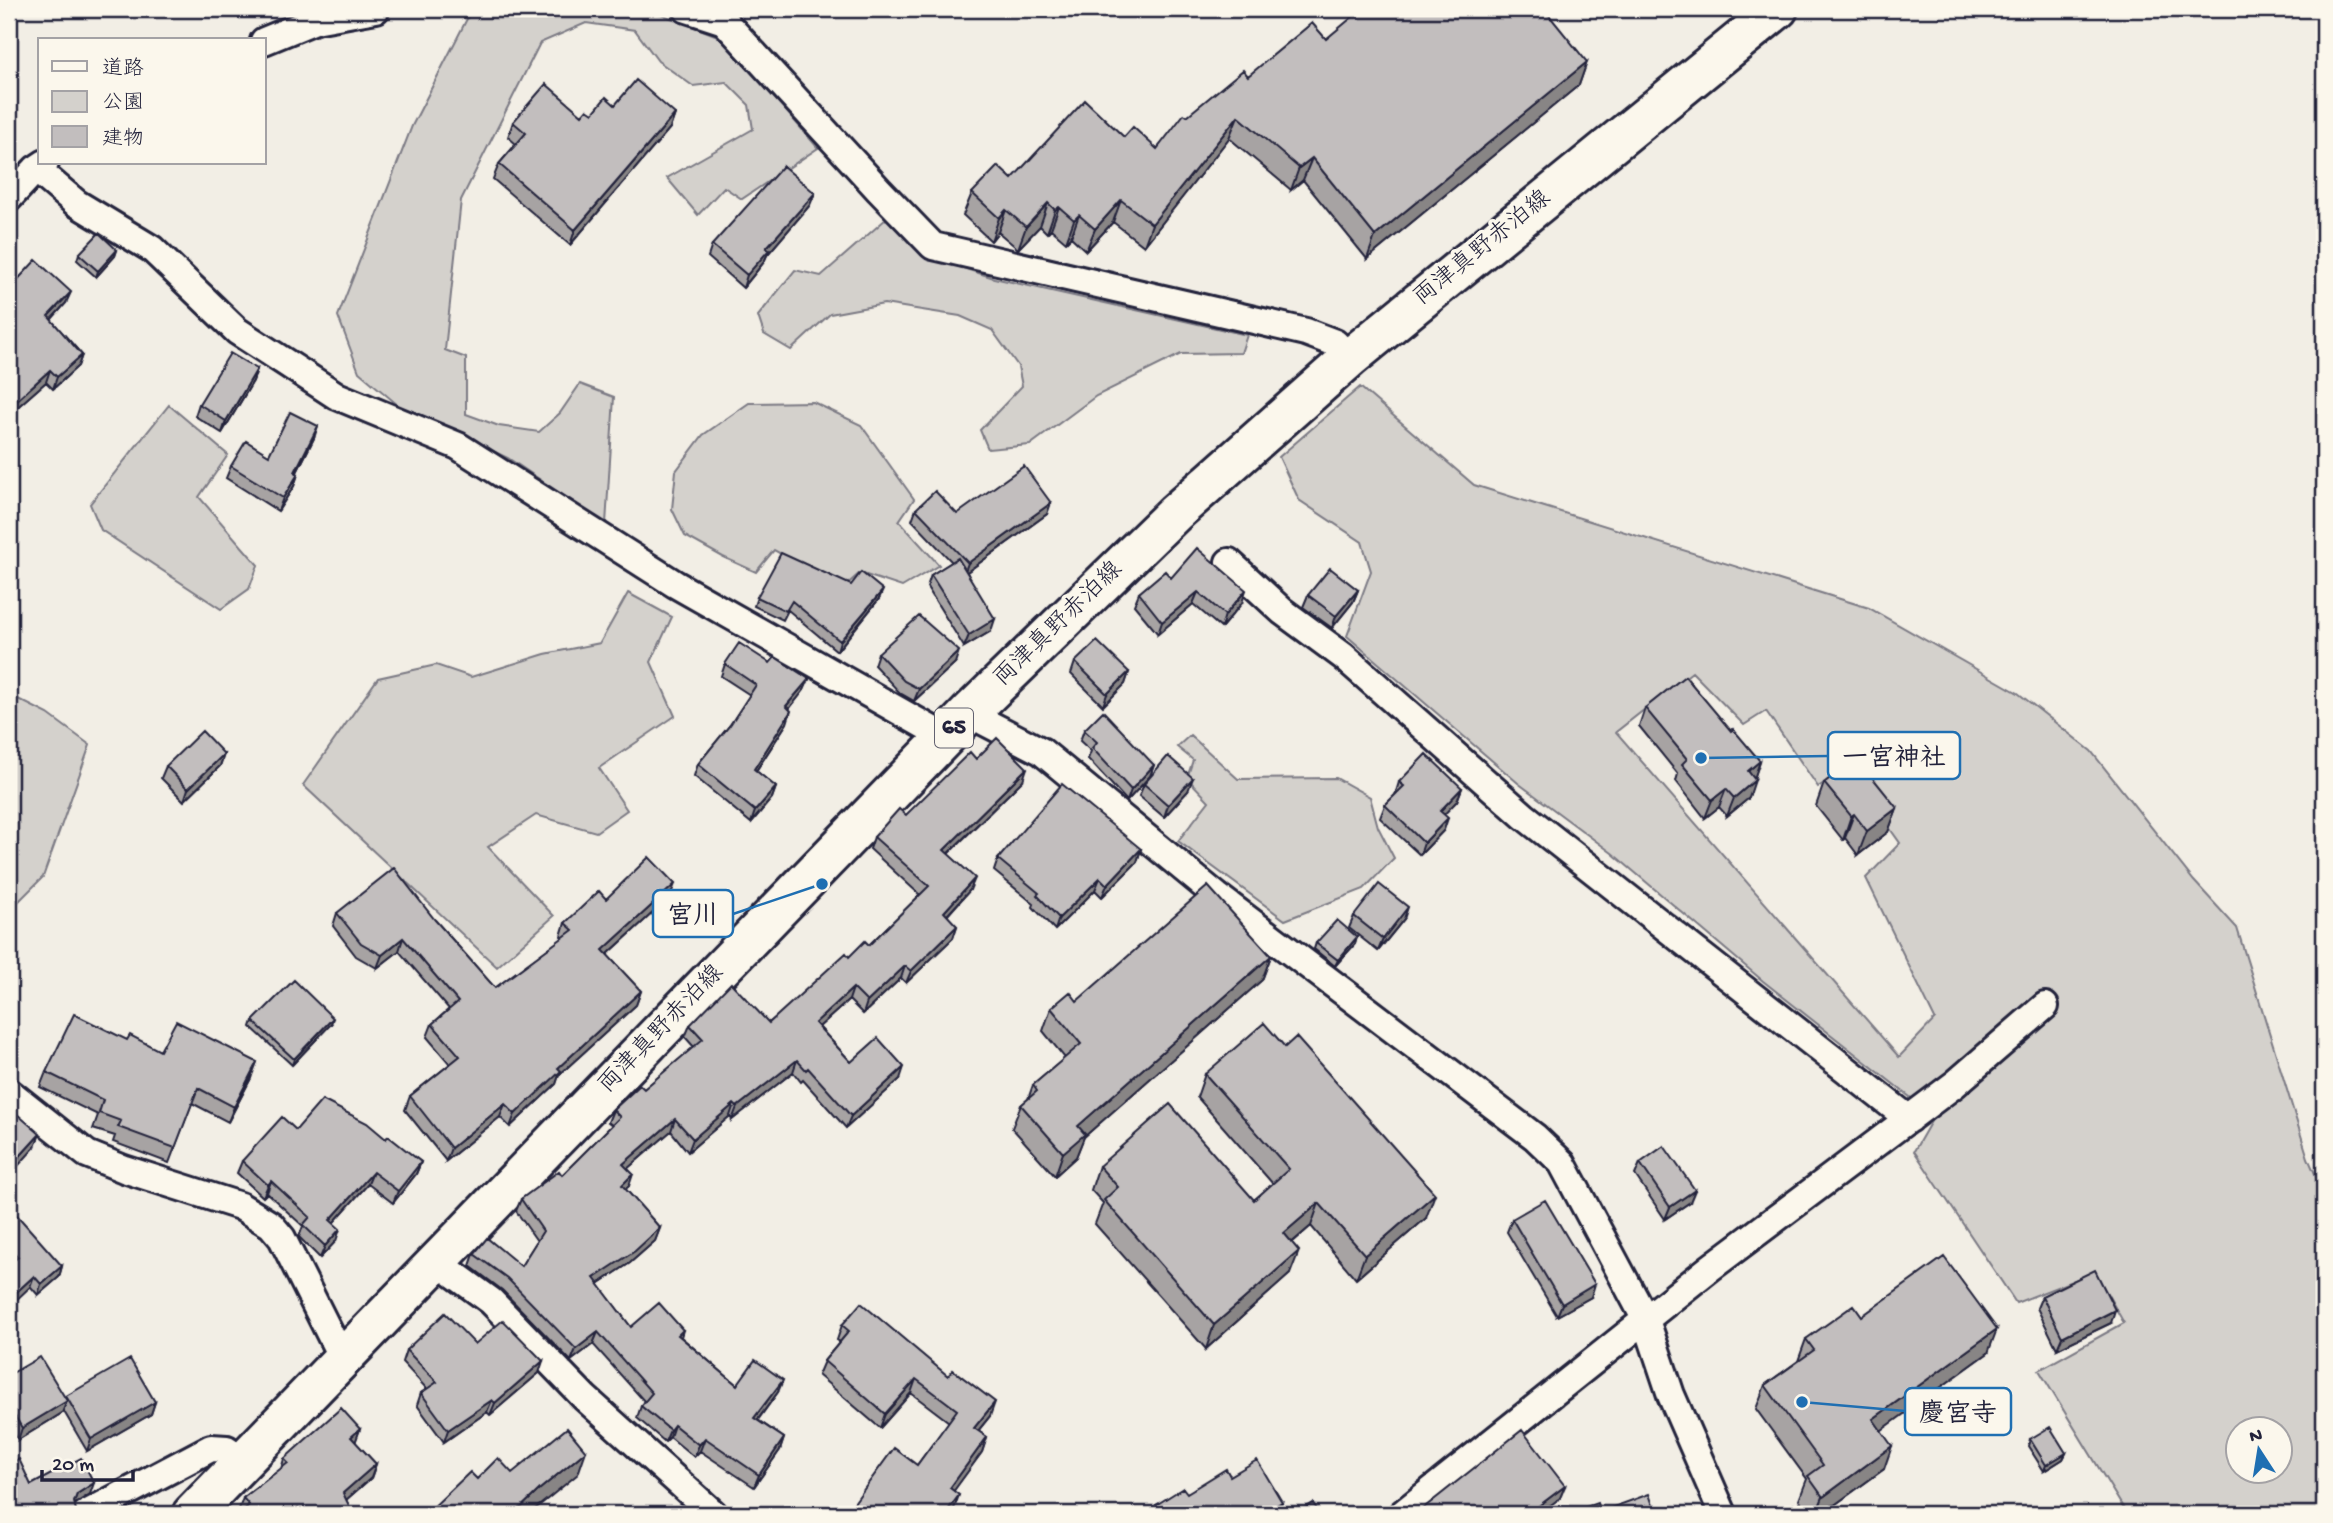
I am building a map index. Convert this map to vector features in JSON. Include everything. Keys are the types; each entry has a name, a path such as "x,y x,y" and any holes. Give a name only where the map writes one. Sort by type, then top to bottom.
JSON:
{"main road":[{"name":"両津真野赤泊線","path":"192,1514 958,724 1175,513 1350,358 1778,9"}],"street":[{"path":"266,40 315,20 376,9"},
{"path":"687,9 724,21 933,246 1306,332 1335,344 1350,358"},
{"path":"9,198 41,166 76,203 152,249 237,331 337,396 458,446 675,584 958,724 985,722 1041,751 1217,896 1535,1137 1562,1163 1646,1320 1671,1395 1723,1514"},
{"path":"1229,562 1282,611 1343,656 1524,816 1909,1119"},
{"path":"1402,1514 1710,1268 1955,1084 2045,1006"},
{"path":"9,1092 87,1154 124,1169 240,1206 271,1225 282,1238 342,1358"},
{"path":"436,1261 491,1301 585,1398 714,1514"},
{"path":"86,1514 211,1448 227,1449 242,1462"}],"green space":[{"path":"472,9 648,9 723,38 818,148 742,199 724,187 698,215 667,178 753,129 749,105 726,82 693,86 658,61 635,30 586,23 540,43 461,200 445,350 466,358 466,414 499,426 539,432 560,413 580,384 614,397 606,524 508,458 399,406 359,372 338,316 412,126"},
{"path":"887,218 929,257 994,278 1247,335 1241,353 1181,354 1096,396 1030,445 988,449 980,430 1022,386 1018,366 992,330 960,316 884,304 830,314 791,350 764,334 758,316 795,270 821,276"},
{"path":"1360,387 1474,485 1869,608 2018,693 2091,751 2194,881 2237,928 2308,1158 2324,1194 2324,1514 2127,1514 2039,1370 2124,1323 2095,1272 2016,1303 1914,1151 1934,1116 1763,981 1612,853 1518,783 1347,636 1371,571 1362,542 1299,500 1279,457","holes":["1692,672 1744,725 1766,711 1818,787 1847,768 1900,843 1866,878 1935,1019 1899,1057 1616,732"]},
{"path":"813,402 861,425 914,499 899,521 939,565 902,587 860,573 843,588 774,550 756,572 685,536 672,509 676,471 703,435 749,403"},
{"path":"169,405 228,455 199,497 258,565 249,589 221,609 101,530 90,504"},
{"path":"628,593 672,617 651,662 675,716 599,768 627,810 596,832 536,815 488,847 554,916 497,967 303,785 378,678 436,665 471,677 545,654 600,643"},
{"path":"10,695 48,714 90,745 43,877 9,911 9,765 12,761 9,758"},
{"path":"1190,735 1238,779 1336,778 1370,797 1378,827 1394,858 1364,889 1285,920 1178,841 1209,801 1187,778 1193,760 1177,747"}],"building":[{"path":"1362,9 1544,9 1587,62 1375,236 1312,158 1299,168 1238,116 1152,224 1121,200 1095,229 1079,215 1074,220 1059,207 1055,210 1048,203 1026,227 1006,210 999,218 972,193 998,166 1012,179 1085,100 1124,137 1133,127 1157,149 1184,114 1187,116 1243,70 1248,76 1312,23 1326,39"},
{"path":"636,80 675,114 575,230 499,164 526,133 513,122 546,84 582,115 587,109 593,113 606,97 615,105"},
{"path":"783,166 815,193 766,248 769,250 747,275 712,245"},
{"path":"99,233 117,250 98,271 79,254"},
{"path":"36,260 71,292 48,316 82,355 57,377 50,370 17,400 9,391 9,289"},
{"path":"230,353 257,369 226,421 199,404"},
{"path":"290,412 318,426 295,472 298,474 283,498 231,466 246,441 269,455"},
{"path":"1024,466 1051,503 968,563 916,509 935,491 957,514"},
{"path":"1197,548 1246,590 1225,615 1198,592 1162,622 1139,593 1165,571 1171,578"},
{"path":"781,553 851,585 861,572 883,590 840,641 792,601 786,611 757,597"},
{"path":"958,558 995,619 969,635 931,575"},
{"path":"1330,568 1358,590 1336,616 1308,595"},
{"path":"919,616 959,651 919,689 904,681 878,653"},
{"path":"1097,641 1129,672 1107,694 1075,662"},
{"path":"739,643 770,663 775,657 809,679 786,706 791,711 754,769 776,787 755,811 698,764 730,725 756,685 725,664"},
{"path":"1685,676 1760,761 1748,771 1755,780 1734,798 1726,789 1712,800 1682,764 1687,759 1645,708"},
{"path":"1103,711 1154,765 1131,790 1092,748 1097,742 1084,730"},
{"path":"202,731 224,754 188,789 166,766"},
{"path":"997,738 1027,768 944,850 975,878 944,912 957,926 911,971 905,966 867,1002 853,988 815,1023 851,1062 878,1038 904,1067 851,1116 808,1068 806,1070 797,1060 737,1107 734,1104 693,1139 675,1119 623,1164 633,1174 622,1185 660,1228 635,1251 594,1278 631,1327 659,1303 683,1330 678,1335 737,1385 755,1360 783,1380 754,1418 784,1438 759,1475 705,1438 699,1445 674,1425 670,1430 641,1406 652,1393 598,1332 576,1349 507,1278 474,1254 487,1238 521,1266 543,1231 521,1199 559,1171 562,1175 620,1117 613,1110 640,1085 644,1089 703,1039 690,1025 731,983 769,1023 846,953 849,957 865,941 869,945 929,886 874,837 899,809 906,815 970,752 976,759"},
{"path":"1426,754 1462,788 1440,811 1448,818 1424,843 1385,805 1404,786 1399,782"},
{"path":"1168,756 1193,778 1168,805 1144,784"},
{"path":"1856,757 1897,808 1867,831 1824,783"},
{"path":"1062,784 1141,849 1107,885 1100,878 1059,918 1037,895 1039,893 998,859"},
{"path":"649,857 675,884 603,950 641,991 558,1068 561,1071 515,1114 505,1104 451,1148 410,1096 460,1056 432,1024 458,1002 403,938 382,955 361,943 337,913 394,868 435,920 495,988 573,930 565,923 599,891 606,899"},
{"path":"1379,884 1408,907 1383,939 1354,916"},
{"path":"1208,886 1271,956 1078,1126 1085,1134 1063,1153 1021,1105 1037,1091 1033,1085 1081,1044 1051,1008 1070,992 1077,1001"},
{"path":"1337,920 1357,937 1338,960 1316,943"},
{"path":"294,980 333,1018 294,1059 253,1021"},
{"path":"74,1014 127,1040 130,1035 160,1051 176,1021 257,1062 234,1107 198,1088 175,1148 118,1127 121,1121 99,1113 103,1100 46,1072"},
{"path":"1264,1023 1285,1047 1296,1037 1435,1194 1365,1255 1319,1203 1284,1233 1299,1251 1214,1325 1104,1200 1118,1187 1099,1166 1170,1104 1254,1200 1289,1169 1205,1074"},
{"path":"322,1100 367,1123 386,1139 388,1136 421,1162 398,1191 373,1172 330,1220 340,1229 325,1246 303,1225 310,1217 271,1181 268,1185 242,1161 282,1117 296,1130"},
{"path":"9,1107 40,1134 11,1166 9,1164"},
{"path":"1664,1146 1695,1190 1670,1207 1640,1163"},
{"path":"1545,1200 1595,1284 1562,1304 1512,1219"},
{"path":"16,1214 62,1266 41,1284 34,1276 9,1299 9,1265 18,1257 9,1247 9,1220"},
{"path":"1944,1257 1997,1329 1873,1419 1892,1446 1823,1497 1808,1476 1823,1465 1765,1385 1814,1350 1806,1339 1854,1305 1862,1316"},
{"path":"2095,1270 2115,1310 2062,1337 2042,1296"},
{"path":"861,1303 948,1376 953,1370 995,1402 974,1428 987,1437 950,1488 959,1495 945,1514 899,1514 895,1511 893,1514 846,1514 894,1448 917,1465 957,1410 916,1379 885,1414 824,1361 849,1331 842,1325"},
{"path":"445,1313 475,1344 503,1320 543,1361 495,1403 492,1400 448,1430 421,1393 437,1382 406,1350"},
{"path":"40,1357 67,1401 22,1428 9,1406 9,1375"},
{"path":"130,1359 155,1402 91,1439 66,1396"},
{"path":"341,1408 360,1429 351,1437 376,1464 343,1493 353,1514 302,1514 298,1508 288,1514 239,1514 249,1505 243,1498 288,1463 284,1459"},
{"path":"2050,1427 2066,1453 2046,1465 2030,1439"},
{"path":"567,1428 586,1451 514,1514 426,1514 470,1472 477,1479 498,1458 512,1473"},
{"path":"1522,1430 1565,1486 1528,1514 1416,1514"},
{"path":"81,1458 94,1483 77,1494 74,1502 80,1514 9,1514 9,1464 19,1459 31,1485"},
{"path":"1257,1460 1282,1502 1261,1514 1161,1514 1156,1505 1183,1488 1187,1493 1226,1469 1230,1476"},
{"path":"1649,1494 1656,1514 1572,1514 1597,1503 1600,1512"},
{"path":"1313,1503 1320,1514 1295,1514"},
{"path":"1794,1504 1802,1514 1780,1514"}],"place":[{"name":"一宮神社","path":"1701,758"},
{"name":"宮川","path":"822,884"},
{"name":"慶宮寺","path":"1802,1402"}]}
